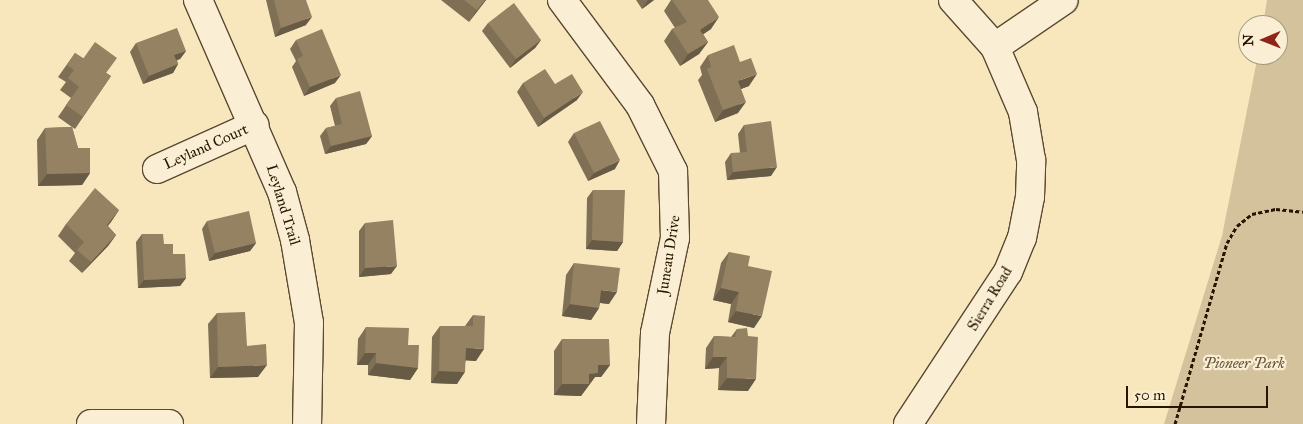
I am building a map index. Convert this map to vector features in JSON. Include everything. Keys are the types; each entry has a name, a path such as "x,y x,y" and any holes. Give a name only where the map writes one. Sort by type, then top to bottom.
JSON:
{"street":[{"name":"Leyland Trail","path":"198,0 255,125 282,192 304,282 309,323 307,424"},
{"name":"Juneau Drive","path":"562,0 640,105 672,171 675,238 655,333 651,424"},
{"name":"Sierra Road","path":"908,424 995,295 1022,238 1031,160 1023,112 995,47 953,0"},
{"path":"995,47 1064,0"},
{"name":"Leyland Court","path":"157,169 255,125"},
{"path":"91,424 168,424"}],"path":[{"path":"1175,424 1227,243 1237,226 1252,214 1276,209 1303,212"}],"green space":[{"name":"Pioneer Park","path":"1267,0 1303,0 1303,424 1164,424 1222,236 1256,65 1288,65 1288,15 1265,15"}],"building":[{"path":"274,0 306,0 312,17 281,28"},
{"path":"464,0 485,0 477,10"},
{"path":"672,0 708,0 719,17 700,30 708,42 688,54 672,29 687,22"},
{"path":"514,3 541,40 516,59 488,23"},
{"path":"177,28 186,51 174,55 178,64 149,76 136,43"},
{"path":"322,29 341,75 310,87 297,59 303,56 296,40"},
{"path":"95,42 117,58 106,73 111,76 83,117 66,105 79,87 68,78 74,70 67,65 75,53 83,59"},
{"path":"734,45 740,62 751,58 757,74 738,81 746,102 723,110 707,69 711,67 708,55"},
{"path":"545,69 555,84 572,74 583,92 544,118 523,83"},
{"path":"360,91 372,136 331,146 326,128 342,124 336,98"},
{"path":"600,121 620,160 594,173 574,133"},
{"path":"771,121 777,167 733,172 731,153 747,152 744,125"},
{"path":"72,127 78,148 90,148 90,173 47,174 45,128"},
{"path":"95,188 119,210 107,225 116,235 91,262 77,250 84,242 66,224"},
{"path":"593,190 625,190 623,242 592,240"},
{"path":"249,211 256,243 215,253 207,221"},
{"path":"393,220 397,266 365,268 365,223"},
{"path":"142,234 163,234 164,244 173,244 173,254 185,254 186,278 144,280"},
{"path":"729,252 750,256 748,266 772,271 762,316 736,311 739,292 721,288"},
{"path":"574,263 620,268 617,292 601,290 599,308 570,304"},
{"path":"245,312 247,346 266,344 267,365 218,367 217,313"},
{"path":"473,315 485,316 484,349 466,348 465,372 439,371 440,326 473,326"},
{"path":"366,327 409,328 408,345 419,345 418,368 376,363 376,353 365,353"},
{"path":"747,328 748,336 758,337 756,379 727,378 727,357 713,357 714,336 735,337 737,329"},
{"path":"562,339 609,339 610,365 598,365 598,373 589,374 589,384 562,384"}]}
